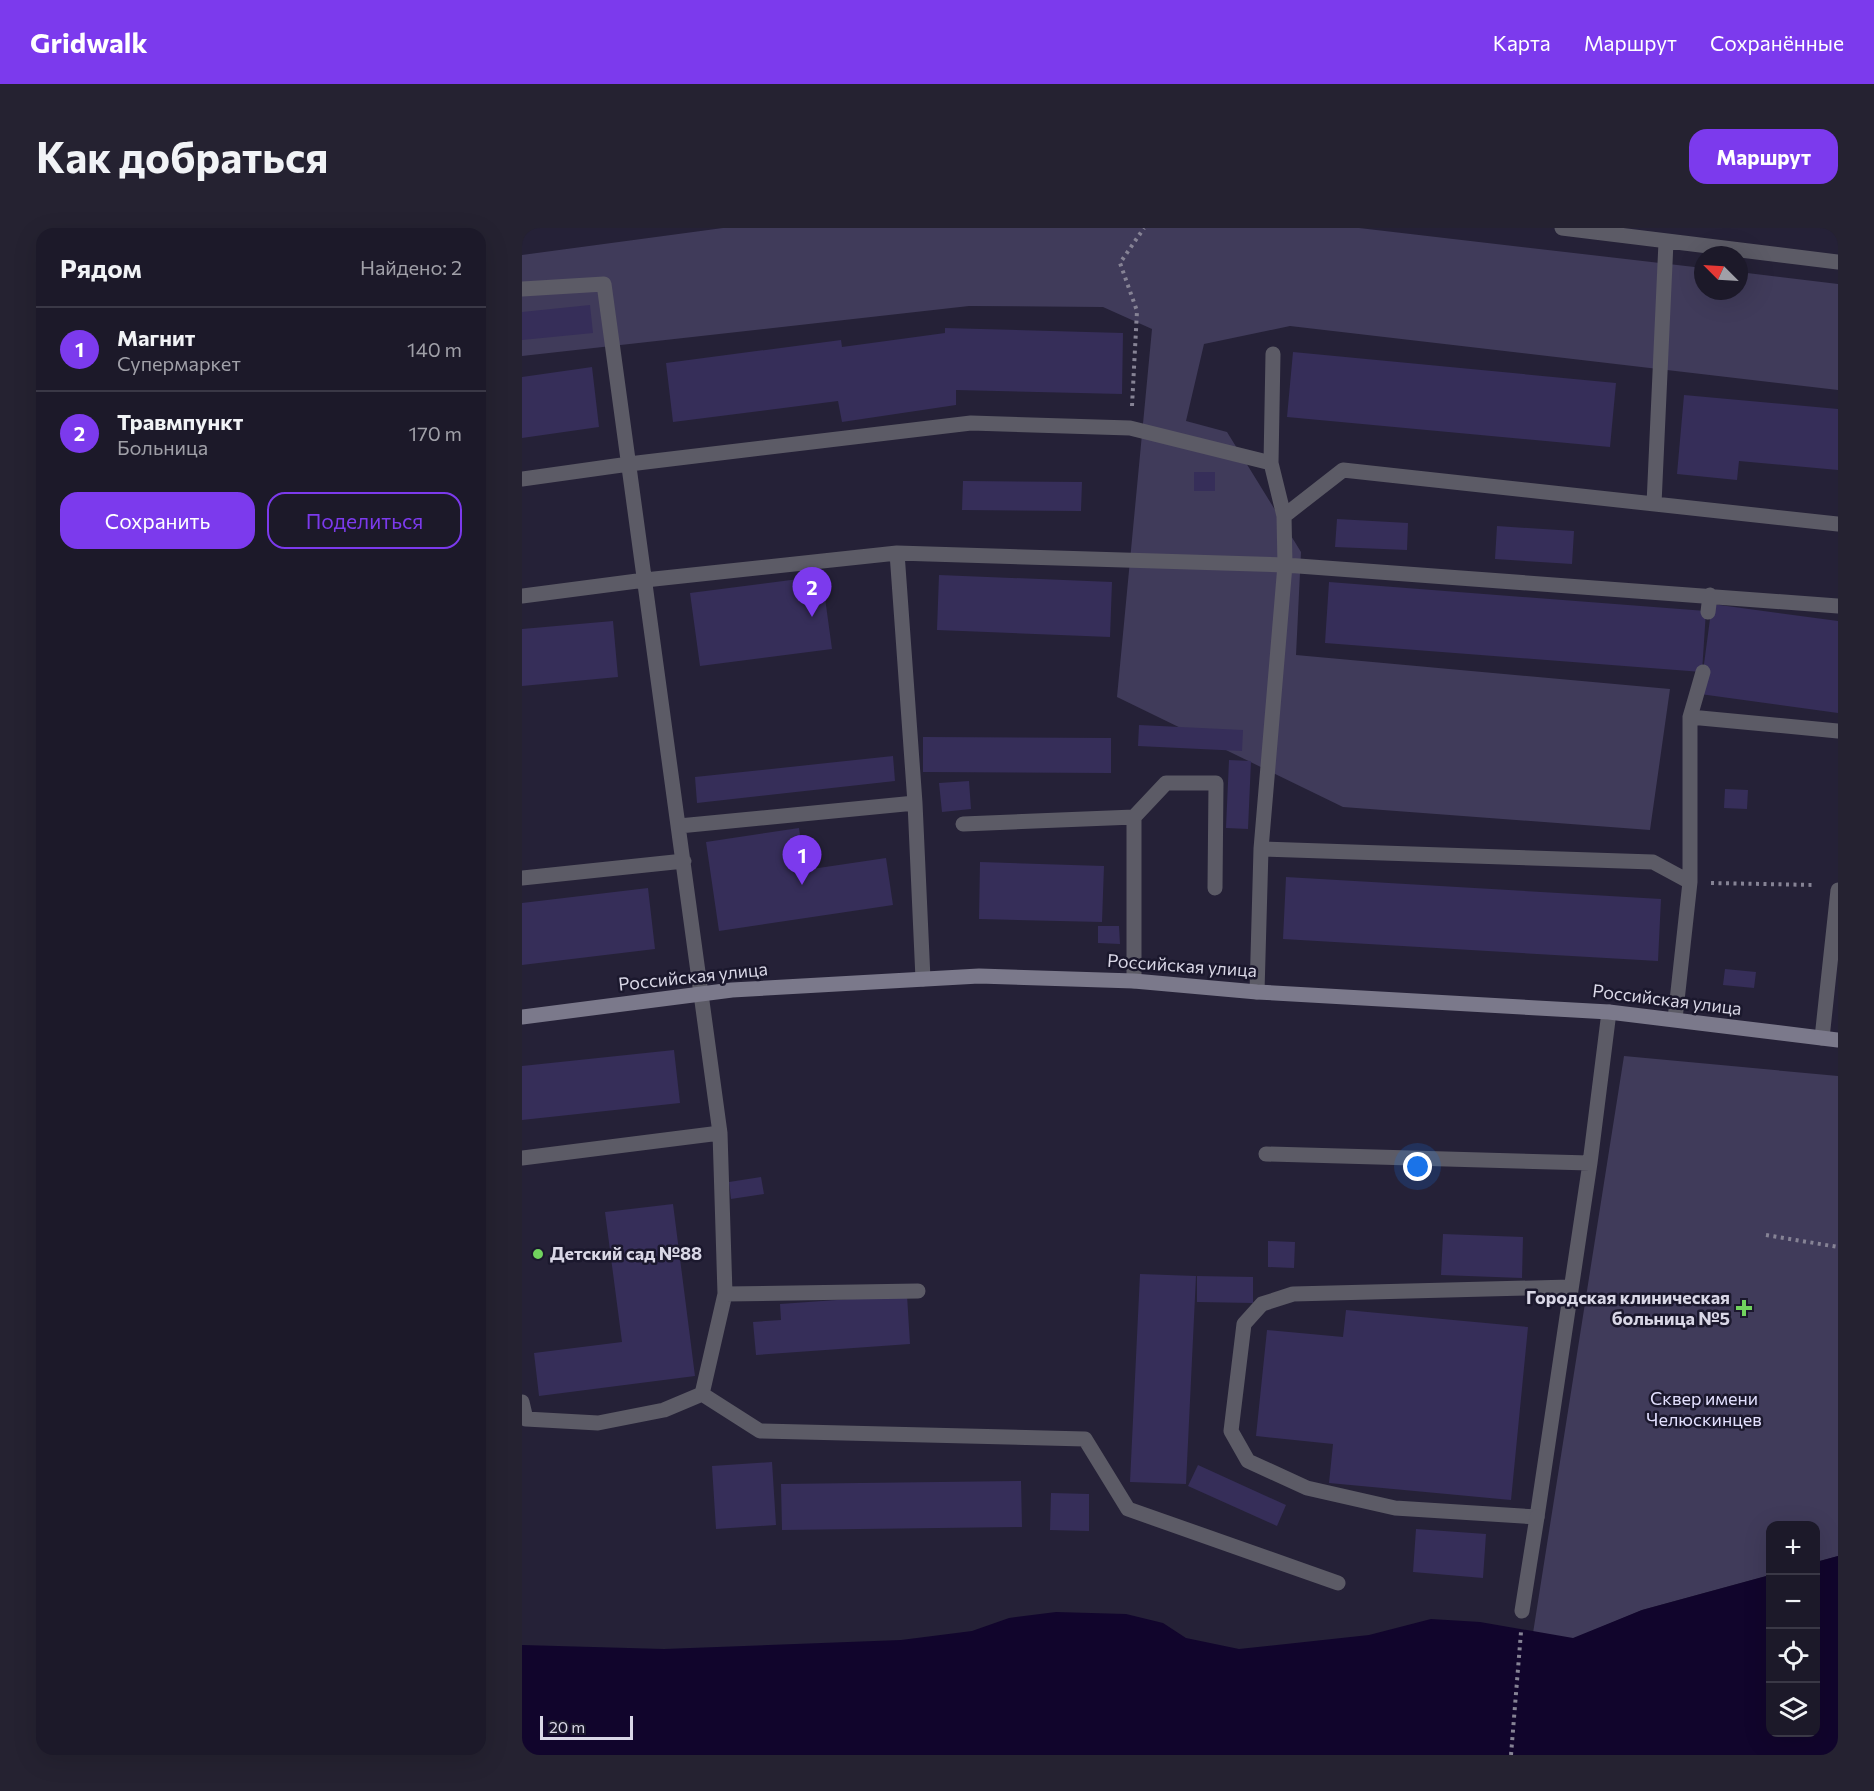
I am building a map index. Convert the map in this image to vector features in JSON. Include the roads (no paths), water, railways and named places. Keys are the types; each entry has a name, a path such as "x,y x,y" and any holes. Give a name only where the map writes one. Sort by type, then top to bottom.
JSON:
{"main road":[{"name":"Российская улица","path":"522,1017 732,990 979,976 1134,981 1257,992 1609,1012 1830,1039"}],"street":[{"path":"1562,228 1838,262"},
{"path":"1654,504 1666,242"},
{"path":"522,289 604,284 703,994 720,1133 725,1294 702,1395"},
{"path":"1257,992 1261,849 1286,565 1284,516 1271,463 1273,354"},
{"path":"522,479 971,423 1130,428 1271,463"},
{"path":"1284,516 1343,470 1838,524"},
{"path":"897,553 915,803 923,979"},
{"path":"522,596 645,580 897,553 1286,565 1838,606"},
{"path":"1708,612 1710,595"},
{"path":"1675,1019 1690,882 1690,717 1702,672"},
{"path":"1690,717 1838,731"},
{"path":"1134,981 1134,818 1166,783 1216,783 1215,888"},
{"path":"679,826 915,803"},
{"path":"963,824 1134,818"},
{"path":"1261,849 1653,862 1690,882"},
{"path":"522,878 684,861"},
{"path":"1830,1039 1832,888"},
{"path":"1522,1611 1590,1163 1609,1012"},
{"path":"522,1158 720,1133"},
{"path":"1266,1155 1590,1163"},
{"path":"1537,1517 1395,1508 1307,1488 1248,1461 1232,1431 1244,1323 1262,1304 1293,1294 1570,1287"},
{"path":"725,1294 918,1291"},
{"path":"522,1402 526,1419 598,1423 664,1410 702,1395"},
{"path":"702,1395 760,1431 1085,1439 1128,1509 1338,1583"}],"place":[{"name":"Травмпункт","path":"812,617"},
{"name":"Магнит","path":"802,885"},
{"name":"Детский сад №88","path":"538,1254"},
{"name":"Городская клиническая больница №5","path":"1744,1308"}],"park label":[{"name":"Сквер имени Челюскинцев","path":"1704,1409"}]}
